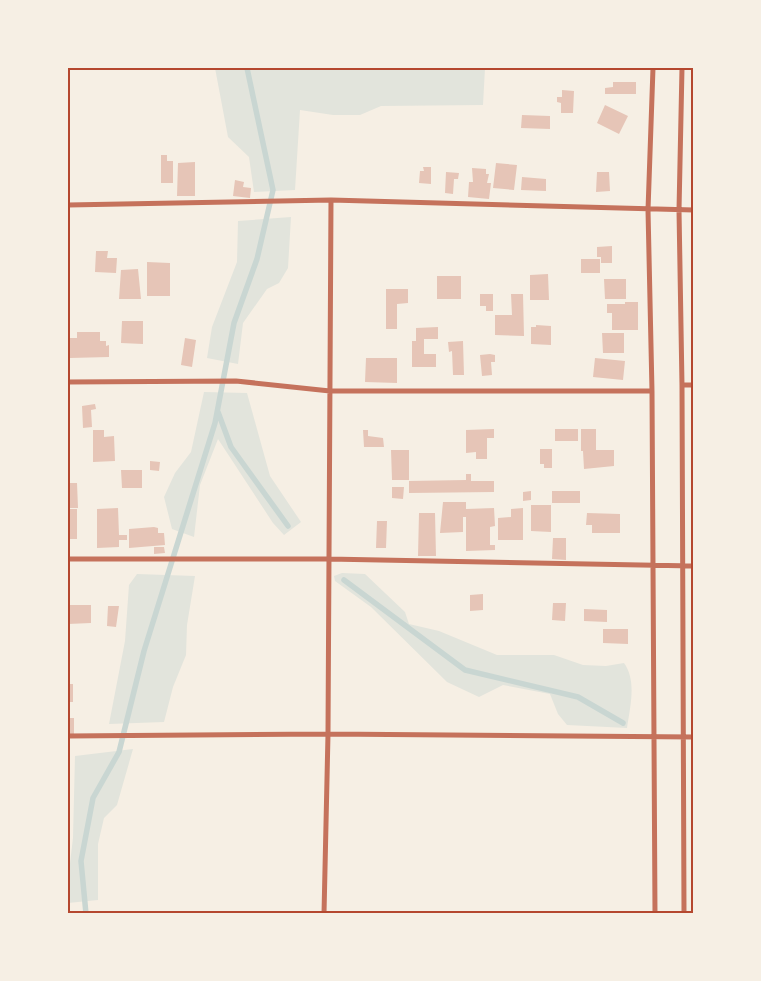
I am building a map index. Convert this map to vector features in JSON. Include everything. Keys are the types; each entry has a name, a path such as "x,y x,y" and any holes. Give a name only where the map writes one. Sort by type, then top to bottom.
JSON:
{"street":[{"path":"653,68 648,210 652,391 655,914"},
{"path":"682,68 679,210 682,385 684,914"},
{"path":"324,914 328,734 331,200"},
{"path":"68,206 331,200 694,210"},
{"path":"68,382 236,381 330,391 652,391"},
{"path":"682,385 694,385"},
{"path":"68,559 328,559 694,566"},
{"path":"68,736 328,734 694,738"}],"shaded area":[{"path":"215,68 263,68 266,70 281,68 485,68 483,105 381,106 360,115 333,115 300,110 295,190 254,192 249,157 228,137"},
{"path":"291,217 288,268 279,283 267,289 243,323 238,364 207,358 212,327 237,262 238,221"},
{"path":"204,392 247,393 270,476 301,522 284,535 273,523 218,439 200,485 194,537 172,529 164,497 175,473 191,452"},
{"path":"342,573 365,574 405,612 409,624 439,631 497,655 554,655 583,665 606,666 624,663 628,670 631,686 631,703 627,728 567,725 558,714 550,694 503,685 479,697 447,682 371,607 335,581 334,576"},
{"path":"137,574 195,576 187,625 186,655 173,687 164,722 109,724 125,641 129,585"},
{"path":"133,749 117,805 104,818 98,844 98,900 68,903 68,880 73,838 75,756"}],"building":[{"path":"613,82 636,82 636,94 605,94 605,88 613,87"},
{"path":"562,90 574,91 573,113 561,113 561,103 557,102 557,97 562,97"},
{"path":"605,105 628,116 619,134 597,123"},
{"path":"522,115 550,116 550,129 521,128"},
{"path":"161,155 167,155 167,161 173,161 173,183 161,183"},
{"path":"195,162 195,196 177,196 178,163"},
{"path":"496,163 517,165 514,190 493,188"},
{"path":"423,167 431,167 431,184 419,183 420,171 424,171"},
{"path":"472,168 486,169 486,174 489,174 487,183 491,183 489,199 468,197 469,182 473,182"},
{"path":"446,172 459,173 458,179 454,179 453,194 445,193"},
{"path":"597,172 609,172 610,191 596,192"},
{"path":"522,177 546,179 546,191 521,190"},
{"path":"235,180 244,182 243,187 251,188 250,198 233,196"},
{"path":"612,246 612,263 601,263 601,257 597,257 597,247"},
{"path":"96,251 108,251 107,258 117,258 116,273 95,272"},
{"path":"581,259 600,259 600,273 581,273"},
{"path":"147,262 170,263 170,296 147,296"},
{"path":"138,269 141,299 119,299 121,270"},
{"path":"548,274 549,300 530,300 530,275"},
{"path":"437,276 461,276 461,299 437,299"},
{"path":"604,279 626,279 626,299 605,299"},
{"path":"386,289 408,289 408,303 397,304 397,329 386,329"},
{"path":"480,294 493,294 493,311 486,311 486,306 480,306"},
{"path":"511,294 523,294 524,336 495,335 495,315 512,315"},
{"path":"625,302 638,302 638,330 612,330 612,313 607,313 607,304 625,304"},
{"path":"122,321 143,321 143,344 121,343"},
{"path":"536,325 551,326 551,345 531,344 531,327 536,327"},
{"path":"438,327 438,339 424,339 424,354 436,354 436,367 412,367 412,341 416,341 416,328"},
{"path":"77,332 100,332 100,341 106,341 106,346 109,345 109,357 70,358 70,338 77,338"},
{"path":"602,333 624,333 624,353 603,353"},
{"path":"185,338 196,340 192,367 181,365"},
{"path":"463,341 464,375 453,375 452,351 449,352 448,342"},
{"path":"480,355 495,355 495,362 491,362 492,375 482,376"},
{"path":"366,358 397,358 397,383 365,382"},
{"path":"595,358 625,361 623,380 593,377"},
{"path":"95,404 96,409 91,410 92,427 83,428 82,406"},
{"path":"494,429 494,438 487,438 487,459 476,459 476,452 466,453 466,430"},
{"path":"555,429 578,429 578,441 555,441"},
{"path":"581,429 596,429 596,450 614,450 614,466 584,469 583,451 581,451"},
{"path":"93,430 104,430 104,437 114,436 115,461 93,462"},
{"path":"363,430 368,430 368,436 383,438 384,447 364,447"},
{"path":"540,449 552,449 552,468 544,468 544,464 540,464"},
{"path":"391,450 409,450 409,480 392,480"},
{"path":"150,461 160,462 159,471 150,470"},
{"path":"121,470 142,470 142,488 122,488"},
{"path":"466,474 471,474 471,481 494,481 494,492 409,493 409,481 466,480"},
{"path":"68,483 77,483 78,508 68,508"},
{"path":"392,487 404,487 403,499 392,498"},
{"path":"531,491 531,500 523,501 523,492"},
{"path":"552,491 580,491 580,503 552,503"},
{"path":"443,502 466,502 466,509 494,508 495,526 490,527 490,545 495,545 495,550 466,551 466,517 463,517 463,532 440,533"},
{"path":"531,505 551,505 551,532 531,531"},
{"path":"118,508 119,535 127,535 127,540 119,540 119,547 97,548 97,509"},
{"path":"523,508 523,540 498,540 498,518 511,517 511,509"},
{"path":"68,509 77,509 77,539 68,539"},
{"path":"419,513 435,513 436,556 418,556"},
{"path":"587,513 620,514 620,533 592,533 592,525 586,525"},
{"path":"377,521 387,521 386,548 376,548"},
{"path":"158,528 158,533 164,533 165,545 129,548 129,529"},
{"path":"553,538 566,538 566,560 552,559"},
{"path":"154,547 164,547 165,553 154,554"},
{"path":"483,594 483,610 470,611 470,595"},
{"path":"553,603 566,603 565,621 552,620"},
{"path":"68,605 91,605 91,623 68,624"},
{"path":"108,606 119,606 116,627 107,626"},
{"path":"584,609 607,610 607,622 584,621"},
{"path":"603,629 628,629 628,644 603,643"},
{"path":"68,684 73,684 73,702 68,702"},
{"path":"68,718 74,718 74,734 68,734"}],"waterway":[{"path":"86,914 81,861 93,798 119,752 144,651 215,423 234,323 257,259 273,190 247,68"},
{"path":"218,412 231,447 288,526"},
{"path":"344,580 465,670 578,697 623,723"}]}
